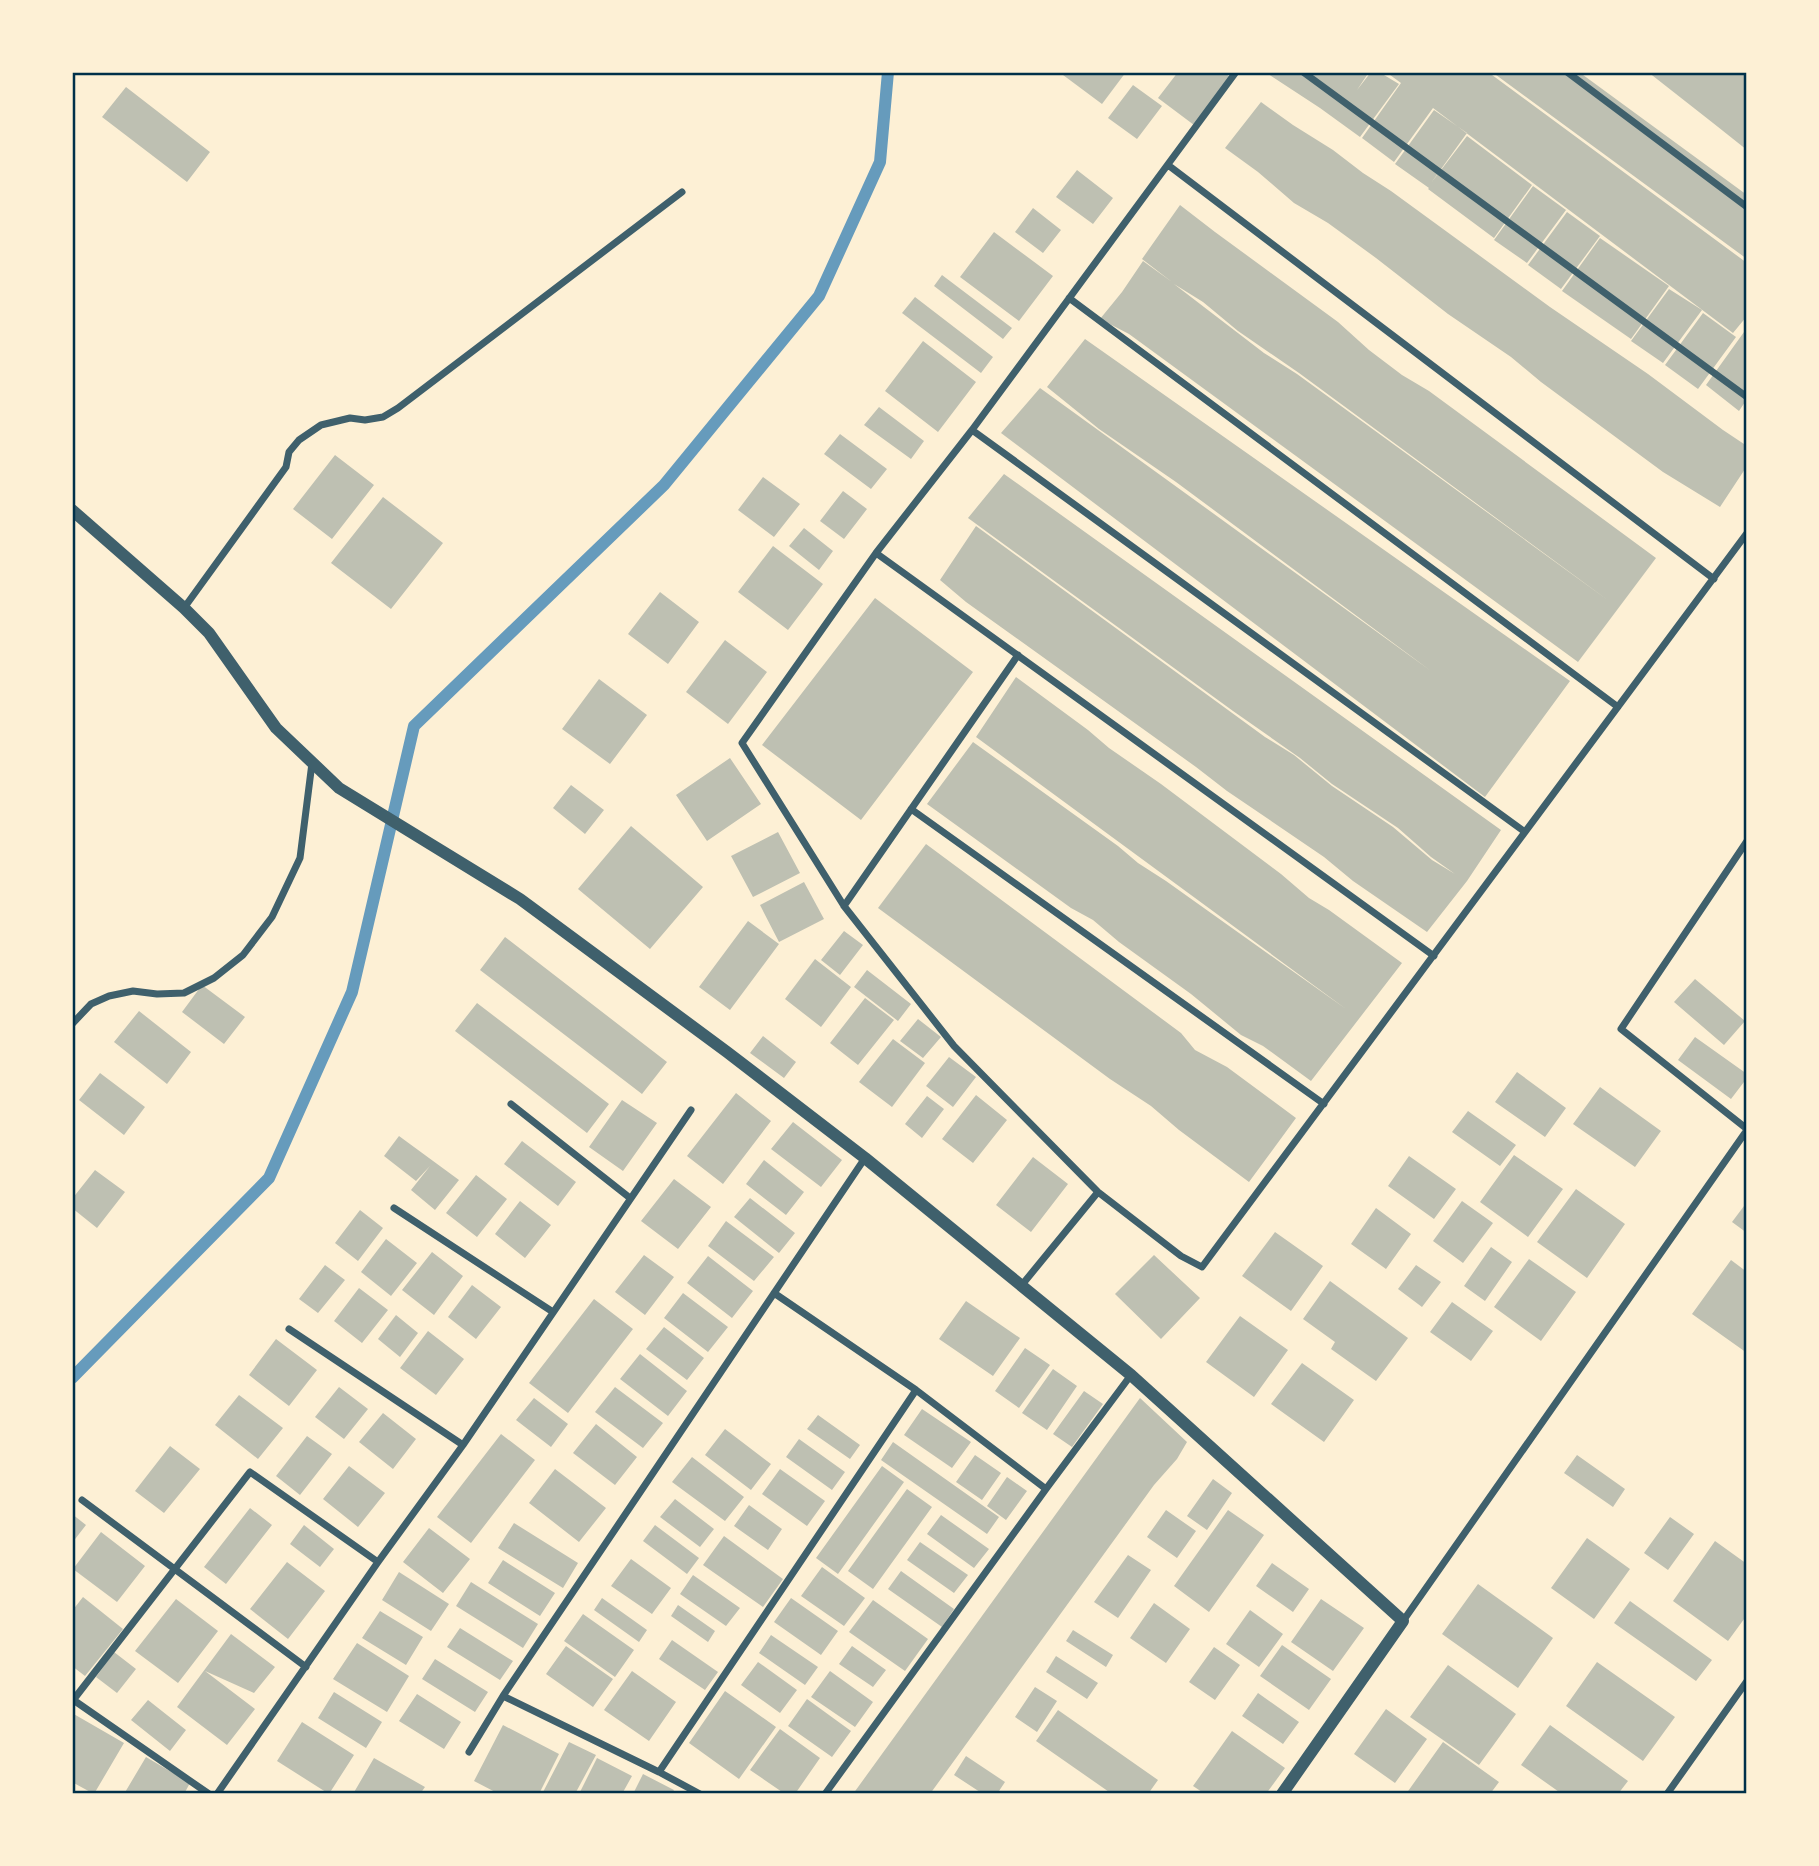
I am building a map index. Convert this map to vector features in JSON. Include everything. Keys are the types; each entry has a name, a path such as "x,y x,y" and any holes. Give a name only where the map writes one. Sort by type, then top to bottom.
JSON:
{"street":[{"path":"1236,72 972,430 876,553 742,743 844,906 954,1046 1098,1192 1181,1256 1202,1267 1747,533"},
{"path":"1303,72 1747,397"},
{"path":"1567,72 1747,207"},
{"path":"1168,165 1714,579"},
{"path":"184,608 286,467 289,452 299,440 321,425 350,418 365,420 383,417 398,408 682,192"},
{"path":"1069,298 1618,707"},
{"path":"972,430 1525,832"},
{"path":"72,510 209,633 276,728 339,788 520,899 865,1158 1131,1375 1403,1621"},
{"path":"876,553 1434,956"},
{"path":"844,906 1018,655"},
{"path":"72,1024 91,1004 109,996 133,990 157,994 184,993 214,978 243,955 272,917 300,858 312,762"},
{"path":"911,809 1324,1104"},
{"path":"1282,1794 1747,1130 1621,1029 1747,841"},
{"path":"511,1104 630,1198"},
{"path":"217,1794 463,1445 691,1110"},
{"path":"469,1752 503,1696 865,1158"},
{"path":"1021,1286 1098,1192"},
{"path":"394,1208 553,1312"},
{"path":"774,1293 916,1390 1046,1489"},
{"path":"289,1329 463,1445"},
{"path":"825,1794 1131,1375"},
{"path":"659,1772 916,1390"},
{"path":"209,1794 73,1699 250,1472 378,1562"},
{"path":"82,1500 306,1667"},
{"path":"1667,1794 1747,1681"},
{"path":"503,1696 700,1794"}],"building":[{"path":"1059,72 1126,72 1102,104"},
{"path":"1178,72 1223,72 1232,78 1194,125 1158,98"},
{"path":"1265,72 1369,72 1357,90 1371,72 1379,72 1399,84 1360,137"},
{"path":"1386,72 1488,72 1747,263 1747,316 1733,333 1433,108 1394,162 1362,138 1401,83"},
{"path":"1492,72 1579,72 1747,195 1747,259"},
{"path":"1648,72 1747,72 1747,150 1713,123"},
{"path":"1133,85 1162,106 1137,139 1108,118"},
{"path":"126,87 210,152 187,182 102,117"},
{"path":"1261,102 1391,191 1747,446 1747,466 1720,507 1663,472 1328,223 1294,203 1225,148"},
{"path":"1434,110 1467,133 1431,183 1467,136 1532,185 1494,238 1395,164"},
{"path":"1077,170 1113,198 1093,224 1056,197"},
{"path":"1533,186 1566,210 1527,263 1494,240"},
{"path":"1180,205 1338,322 1402,375 1429,391 1656,558 1578,662 1129,334 1100,319 1143,261 1172,282 1142,259","holes":["1174,284 1203,302 1238,331 1609,601 1297,374 1264,353"]},
{"path":"1033,208 1061,230 1043,253 1015,232"},
{"path":"1567,212 1600,236 1561,289 1528,265"},
{"path":"994,232 1053,276 1019,321 960,277"},
{"path":"1600,238 1669,286 1631,339 1562,291"},
{"path":"942,275 1012,328 1003,339 934,286"},
{"path":"1669,289 1702,310 1663,363 1631,341"},
{"path":"915,297 993,357 981,373 902,313"},
{"path":"1703,313 1736,337 1698,389 1665,365"},
{"path":"1744,332 1747,335 1747,399 1739,411 1706,385"},
{"path":"1085,339 1570,681 1485,797 1001,433 1040,388 1431,671 1176,482 1099,429 1047,387"},
{"path":"923,341 976,382 938,432 885,391"},
{"path":"879,407 924,441 911,459 864,425"},
{"path":"840,434 887,469 871,489 824,454"},
{"path":"335,455 374,485 332,539 293,509"},
{"path":"1004,474 1501,830 1467,881 1427,932 1227,791 966,602 940,580 976,526 1265,737 1294,755 1332,786 1393,827 1432,860 1455,874 1398,828 1332,784 1300,758 968,518"},
{"path":"763,477 800,504 774,537 738,510"},
{"path":"843,491 867,509 844,539 820,521"},
{"path":"383,497 443,543 391,609 331,563"},
{"path":"804,528 833,551 819,570 789,546"},
{"path":"773,546 823,584 788,630 738,592"},
{"path":"660,592 699,622 668,664 628,634"},
{"path":"875,598 973,672 861,820 762,745"},
{"path":"725,640 767,672 728,724 686,692"},
{"path":"1016,677 1281,874 1309,898 1402,963 1311,1081 1263,1046 1241,1035 1093,920 1071,908 927,804 973,742 1138,863 1346,1009 976,737"},
{"path":"599,679 647,715 610,764 562,729"},
{"path":"730,758 761,804 707,841 676,795"},
{"path":"571,785 604,810 585,834 553,808"},
{"path":"631,826 703,887 650,949 578,889"},
{"path":"778,832 800,873 753,897 731,856"},
{"path":"926,844 1181,1033 1195,1050 1227,1067 1296,1118 1249,1182 1151,1106 1110,1079 878,908"},
{"path":"804,882 824,919 779,942 760,905"},
{"path":"748,921 779,944 730,1010 699,987"},
{"path":"844,931 863,945 840,975 821,960"},
{"path":"505,937 667,1062 642,1094 480,970"},
{"path":"815,959 851,987 821,1027 785,999"},
{"path":"867,970 911,1004 898,1021 854,987"},
{"path":"1695,979 1745,1021 1724,1045 1674,1002"},
{"path":"202,985 245,1017 224,1044 182,1012"},
{"path":"865,998 894,1020 858,1065 830,1043"},
{"path":"477,1003 609,1104 587,1133 455,1031"},
{"path":"139,1011 191,1052 167,1084 114,1042"},
{"path":"918,1019 941,1037 923,1058 900,1041"},
{"path":"763,1036 796,1062 784,1078 750,1053"},
{"path":"1695,1037 1747,1074 1747,1078 1731,1099 1678,1060"},
{"path":"893,1039 925,1063 892,1107 859,1082"},
{"path":"949,1057 976,1077 953,1107 926,1086"},
{"path":"1517,1072 1566,1108 1545,1137 1495,1102"},
{"path":"100,1073 145,1107 124,1135 79,1100"},
{"path":"1600,1087 1661,1131 1635,1167 1573,1124"},
{"path":"736,1093 771,1121 723,1184 687,1156"},
{"path":"976,1095 1007,1120 973,1163 942,1139"},
{"path":"927,1096 944,1109 922,1138 905,1124"},
{"path":"622,1100 657,1123 623,1171 589,1147"},
{"path":"1468,1111 1516,1145 1500,1166 1452,1132"},
{"path":"793,1122 842,1160 821,1187 771,1149"},
{"path":"399,1136 459,1180 435,1210 411,1190 430,1166 416,1181 384,1156"},
{"path":"522,1141 576,1182 558,1206 504,1164"},
{"path":"1514,1155 1563,1189 1528,1237 1480,1202"},
{"path":"1409,1156 1456,1189 1434,1219 1388,1186"},
{"path":"1033,1157 1068,1184 1031,1232 996,1205"},
{"path":"764,1160 804,1192 786,1215 746,1184"},
{"path":"95,1170 125,1192 97,1228 72,1208 72,1199"},
{"path":"476,1175 507,1199 477,1237 446,1213"},
{"path":"674,1179 711,1207 678,1249 641,1221"},
{"path":"1576,1189 1625,1224 1587,1278 1537,1242"},
{"path":"750,1198 795,1233 779,1253 734,1217"},
{"path":"520,1201 551,1225 525,1258 495,1234"},
{"path":"1462,1201 1493,1223 1463,1263 1433,1241"},
{"path":"1747,1202 1747,1233 1732,1222"},
{"path":"1376,1208 1411,1234 1386,1269 1351,1244"},
{"path":"360,1210 383,1228 358,1261 335,1243"},
{"path":"726,1221 774,1257 754,1281 708,1246"},
{"path":"1275,1232 1323,1266 1291,1311 1242,1276"},
{"path":"386,1239 417,1263 391,1296 361,1272"},
{"path":"1491,1247 1512,1262 1485,1301 1464,1286"},
{"path":"432,1252 463,1276 434,1315 402,1290"},
{"path":"644,1255 674,1277 645,1315 615,1292"},
{"path":"1154,1255 1200,1298 1161,1339 1115,1294"},
{"path":"708,1256 753,1291 732,1318 687,1283"},
{"path":"1529,1259 1576,1292 1541,1341 1494,1307"},
{"path":"1731,1260 1747,1272 1747,1353 1692,1314"},
{"path":"325,1265 345,1280 318,1313 299,1299"},
{"path":"1416,1265 1441,1282 1422,1307 1398,1289"},
{"path":"1330,1281 1408,1338 1376,1381 1331,1349 1335,1342 1303,1319"},
{"path":"472,1285 501,1307 476,1339 448,1317"},
{"path":"359,1288 388,1310 362,1343 334,1321"},
{"path":"683,1293 728,1327 708,1352 664,1318"},
{"path":"594,1299 633,1329 568,1413 529,1383"},
{"path":"966,1301 1020,1338 993,1376 939,1339"},
{"path":"1452,1302 1493,1331 1471,1361 1430,1332"},
{"path":"396,1315 418,1333 400,1357 378,1339"},
{"path":"1240,1316 1288,1350 1254,1397 1206,1362"},
{"path":"664,1327 704,1358 687,1380 646,1349"},
{"path":"428,1331 464,1359 436,1395 400,1368"},
{"path":"276,1339 317,1370 289,1406 249,1375"},
{"path":"1025,1348 1050,1365 1019,1408 995,1391"},
{"path":"640,1354 687,1391 668,1416 620,1379"},
{"path":"1302,1363 1354,1400 1324,1442 1271,1404"},
{"path":"1053,1369 1077,1386 1047,1430 1022,1413"},
{"path":"339,1387 368,1409 344,1439 315,1417"},
{"path":"615,1387 663,1423 643,1448 595,1412"},
{"path":"1084,1391 1103,1404 1072,1447 1053,1434"},
{"path":"239,1395 283,1428 258,1459 215,1425"},
{"path":"534,1398 568,1424 551,1447 516,1420"},
{"path":"1140,1398 1187,1442 1177,1459 1154,1485 930,1794 853,1794"},
{"path":"922,1409 971,1442 952,1468 904,1435"},
{"path":"383,1413 416,1439 393,1469 359,1442"},
{"path":"818,1415 860,1445 850,1459 807,1429"},
{"path":"596,1424 637,1457 615,1485 573,1453"},
{"path":"725,1429 771,1464 751,1490 705,1455"},
{"path":"501,1434 535,1460 471,1543 437,1517"},
{"path":"307,1436 332,1454 300,1495 276,1476"},
{"path":"799,1439 845,1472 832,1490 786,1457"},
{"path":"893,1442 999,1517 987,1534 881,1460"},
{"path":"170,1446 200,1469 164,1513 135,1491"},
{"path":"975,1455 1001,1473 982,1500 956,1482"},
{"path":"1577,1455 1625,1489 1613,1507 1564,1473"},
{"path":"692,1457 744,1497 725,1521 672,1482"},
{"path":"349,1466 385,1493 358,1527 323,1499"},
{"path":"882,1466 904,1482 838,1574 816,1558"},
{"path":"555,1469 606,1508 579,1542 529,1503"},
{"path":"780,1469 825,1501 807,1526 762,1494"},
{"path":"1007,1477 1027,1491 1006,1520 987,1506"},
{"path":"1213,1479 1232,1493 1207,1530 1187,1516"},
{"path":"907,1489 932,1507 873,1589 848,1571"},
{"path":"675,1499 714,1529 700,1547 660,1517"},
{"path":"749,1505 782,1529 768,1550 734,1526"},
{"path":"250,1508 272,1525 226,1584 204,1567"},
{"path":"1166,1510 1196,1531 1177,1558 1147,1537"},
{"path":"1228,1510 1264,1535 1209,1612 1174,1586"},
{"path":"72,1514 86,1525 72,1543"},
{"path":"941,1515 989,1549 974,1568 927,1534"},
{"path":"1670,1517 1694,1534 1668,1570 1644,1553"},
{"path":"514,1523 578,1563 563,1588 498,1548"},
{"path":"304,1525 334,1549 320,1567 290,1544"},
{"path":"655,1525 699,1558 687,1574 643,1541"},
{"path":"429,1528 470,1559 443,1593 403,1562"},
{"path":"101,1532 145,1566 117,1602 73,1569"},
{"path":"724,1536 783,1579 763,1607 703,1565"},
{"path":"1587,1538 1630,1569 1594,1619 1551,1588"},
{"path":"1715,1541 1747,1564 1747,1615 1728,1641 1673,1601"},
{"path":"920,1542 968,1575 954,1593 907,1560"},
{"path":"1128,1555 1151,1570 1118,1618 1094,1602"},
{"path":"631,1559 671,1588 652,1614 611,1586"},
{"path":"503,1560 555,1593 540,1616 488,1583"},
{"path":"287,1562 325,1591 288,1639 250,1609"},
{"path":"1272,1563 1309,1589 1293,1612 1256,1586"},
{"path":"822,1567 865,1598 844,1626 801,1596"},
{"path":"901,1571 954,1609 942,1627 888,1589"},
{"path":"399,1572 449,1604 431,1631 382,1600"},
{"path":"693,1575 740,1608 726,1626 680,1594"},
{"path":"471,1582 538,1624 523,1648 456,1606"},
{"path":"1478,1584 1553,1638 1518,1688 1442,1634"},
{"path":"83,1597 123,1629 85,1676 72,1666 72,1611"},
{"path":"602,1598 647,1630 639,1642 594,1610"},
{"path":"791,1598 838,1631 821,1655 774,1622"},
{"path":"176,1599 218,1631 178,1683 135,1651"},
{"path":"1321,1599 1364,1628 1333,1671 1291,1642"},
{"path":"873,1600 928,1639 905,1671 849,1632"},
{"path":"1630,1601 1712,1660 1696,1681 1614,1623"},
{"path":"1154,1603 1190,1629 1166,1663 1130,1638"},
{"path":"678,1605 715,1631 708,1642 671,1616"},
{"path":"1250,1610 1283,1634 1259,1667 1226,1644"},
{"path":"380,1611 423,1637 406,1665 362,1638"},
{"path":"583,1614 634,1650 615,1677 564,1641"},
{"path":"460,1628 513,1661 500,1680 447,1647"},
{"path":"1073,1630 1113,1655 1106,1667 1066,1641"},
{"path":"231,1634 275,1667 254,1693 205,1671 255,1709 227,1745 177,1707"},
{"path":"771,1635 818,1667 805,1685 759,1653"},
{"path":"672,1640 718,1672 705,1690 659,1659"},
{"path":"357,1643 409,1676 387,1712 333,1679"},
{"path":"1282,1645 1331,1679 1309,1710 1260,1676"},
{"path":"566,1646 613,1679 593,1707 546,1674"},
{"path":"852,1646 886,1670 873,1687 839,1664"},
{"path":"1214,1647 1240,1665 1215,1700 1189,1682"},
{"path":"114,1652 136,1669 117,1693 96,1677"},
{"path":"1056,1656 1098,1683 1087,1699 1046,1672"},
{"path":"435,1659 488,1692 475,1712 422,1679"},
{"path":"758,1662 797,1690 780,1713 741,1685"},
{"path":"1597,1662 1675,1717 1643,1761 1566,1706"},
{"path":"1448,1665 1516,1714 1479,1765 1410,1717"},
{"path":"632,1671 676,1702 649,1741 604,1710"},
{"path":"830,1671 873,1702 855,1727 811,1697"},
{"path":"1035,1687 1057,1701 1037,1732 1015,1717"},
{"path":"725,1691 776,1727 739,1779 689,1743"},
{"path":"334,1692 382,1722 366,1748 318,1718"},
{"path":"1258,1693 1299,1722 1283,1744 1242,1716"},
{"path":"417,1694 461,1722 444,1749 399,1721"},
{"path":"807,1699 851,1731 832,1757 788,1726"},
{"path":"148,1700 186,1730 170,1751 131,1720"},
{"path":"1386,1709 1427,1739 1395,1783 1354,1754"},
{"path":"1058,1710 1158,1780 1148,1794 1112,1794 1036,1741"},
{"path":"72,1713 124,1743 94,1794 72,1782"},
{"path":"302,1722 354,1755 329,1794 277,1761"},
{"path":"503,1725 559,1754 539,1794 499,1794 474,1781"},
{"path":"1550,1725 1628,1781 1618,1794 1562,1794 1521,1765"},
{"path":"780,1729 820,1758 795,1794 785,1794 750,1770"},
{"path":"1232,1731 1285,1768 1266,1794 1205,1794 1193,1786"},
{"path":"569,1742 596,1755 575,1794 542,1794"},
{"path":"1443,1742 1499,1782 1490,1794 1406,1794"},
{"path":"966,1756 1005,1782 997,1794 983,1794 954,1775"},
{"path":"146,1757 190,1783 184,1794 124,1794"},
{"path":"374,1758 425,1787 420,1794 353,1794"},
{"path":"597,1758 632,1776 622,1794 579,1794"},
{"path":"643,1774 674,1790 672,1794 633,1794"}],"waterway":[{"path":"72,1378 269,1178 352,992 414,726 664,485 819,296 880,162 888,72"}]}
